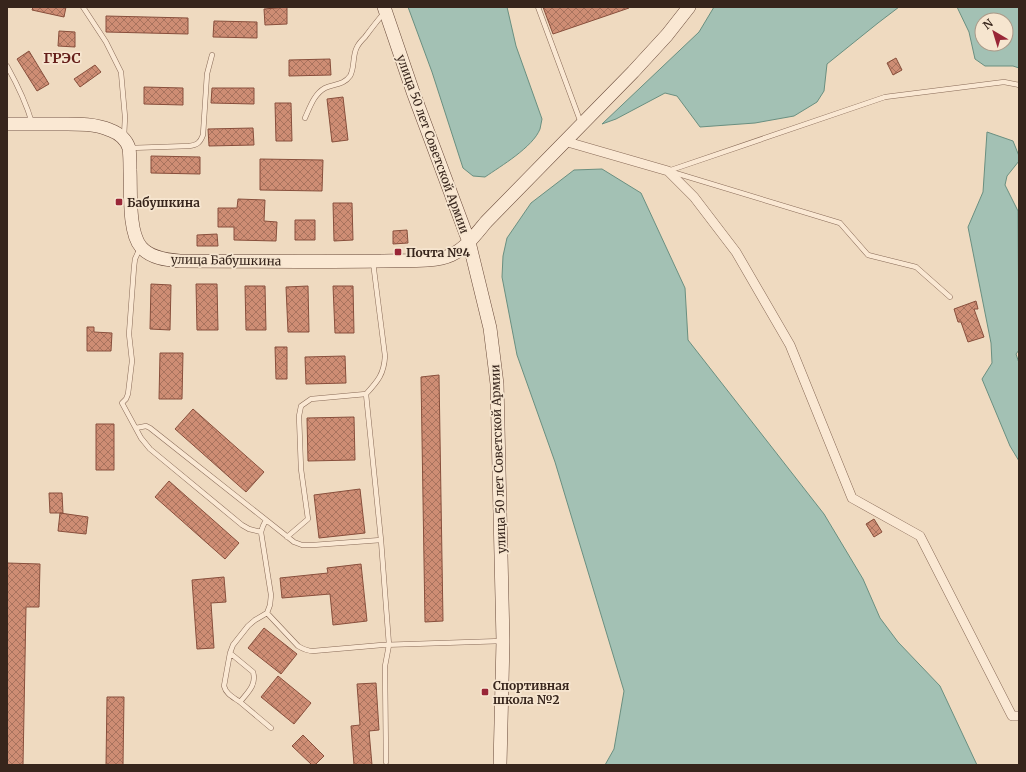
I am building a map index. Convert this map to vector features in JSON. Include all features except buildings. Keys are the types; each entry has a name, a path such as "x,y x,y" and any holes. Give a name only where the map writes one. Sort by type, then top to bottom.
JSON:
{"street":[{"name":"улица Бабушкина","path":"141,247 156,257 180,261 373,261 427,260 451,256 469,242 486,222 564,141 643,62 689,7"},
{"name":"улица 50 лет Советской Армии","path":"384,9 413,92 469,242 490,328 497,384 503,641 500,765"},
{"path":"7,124 85,124 110,129 117,134 126,143 130,159 132,224 134,234 141,247"},
{"path":"564,141 668,171 694,197 736,252 790,345 852,498 920,536 1012,716 1019,716"}],"lane":[{"path":"83,7 106,42 121,72 126,143 189,146 199,143 203,135 207,74 212,55"},
{"path":"538,7 582,124"},
{"path":"305,118 314,98 319,93 326,88 346,81 350,76 357,46 384,9"},
{"path":"7,66 27,107 32,124"},
{"path":"668,171 885,97 1004,82 1019,85"},
{"path":"668,171 840,223 868,255 916,267 950,297"},
{"path":"141,247 135,259 134,267 129,334 132,361 128,394 122,403 141,438 155,454 242,525 249,529 261,532"},
{"path":"287,537 308,520 301,469 299,416 302,406 305,402 311,399 366,394 382,373 385,356 373,261"},
{"path":"366,394 381,540 389,645 385,666 386,762"},
{"path":"136,428 146,426 150,428 294,542 302,545 313,545 381,540"},
{"path":"266,520 261,532 271,595 270,605 267,613 248,626 233,645 230,653 224,686 226,691 271,728"},
{"path":"267,613 298,646 308,651 389,645 503,641"},
{"path":"230,653 253,672 254,677 252,687 240,702"}],"shaded area":[{"path":"408,7 507,7 516,46 542,119 540,129 531,143 516,156 485,177 473,176 463,168 432,72"},
{"path":"714,7 899,7 827,64 824,91 817,102 794,116 755,123 700,127 677,96 665,93 616,119 602,124 699,32"},
{"path":"957,7 1019,7 1019,68 1013,66 985,66 975,59 969,32"},
{"path":"987,132 1013,141 1019,156 1019,161 1007,176 1005,185 1018,211 1019,350 1016,354 1019,363 1019,461 1010,446 982,379 992,363 991,343 968,227 983,192"},
{"path":"602,169 641,193 685,288 688,340 824,514 863,579 880,618 898,642 940,686 977,765 605,765 614,749 624,691 555,462 517,355 502,277 503,256 507,238 531,203 574,170"}],"place":[{"name":"Бабушкина","path":"119,202"},
{"name":"Почта №4","path":"398,252"},
{"name":"Спортивная школа №2","path":"485,692"}],"district":[{"name":"ГРЭС","path":"62,58"}]}
